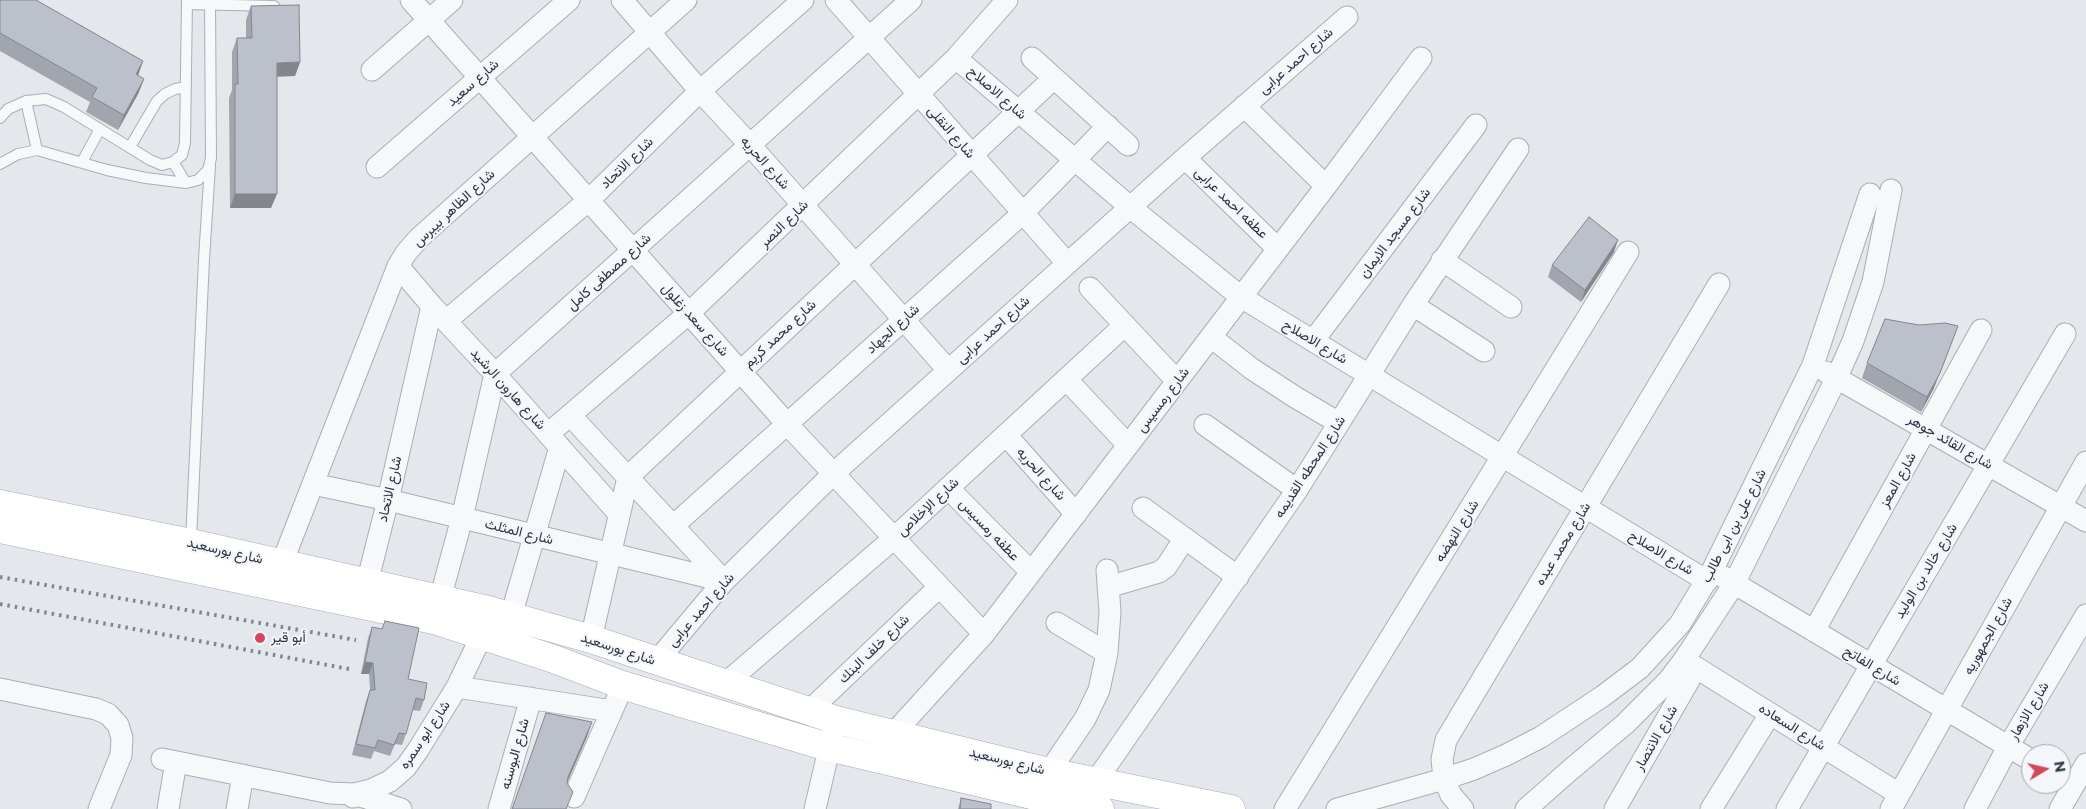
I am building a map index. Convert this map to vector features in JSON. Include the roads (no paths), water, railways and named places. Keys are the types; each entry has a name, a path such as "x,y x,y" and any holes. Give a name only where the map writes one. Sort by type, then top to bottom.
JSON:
{"main road":[{"name":"شارع بورسعيد","path":"0,504 190,555 437,609 592,639 836,720 1049,772 1231,809"},
{"name":"شارع بورسعيد","path":"0,529 190,555 282,563 367,583 437,609"},
{"name":"شارع بورسعيد","path":"493,620 622,685 828,747 1029,802 1100,809"}],"street":[{"name":"شارع سعد زغلول","path":"411,0 832,474 984,634"},
{"path":"372,70 452,0"},
{"name":"شارع سعيد","path":"378,167 569,0"},
{"name":"شارع الحريه","path":"622,0 700,91 948,370"},
{"name":"شارع الظاهر بيبرس","path":"282,563 398,266 419,238 686,0"},
{"name":"شارع الاتحاد","path":"367,583 439,313 589,200 700,91 803,0"},
{"name":"شارع النقلى","path":"836,0 1067,263"},
{"name":"شارع مصطفى كامل","path":"495,374 911,0"},
{"name":"شارع النصر","path":"554,441 570,415 689,313 803,205 956,58 1007,0"},
{"name":"شارع احمد عرابى","path":"657,662 724,581 832,474 1184,158 1346,17"},
{"name":"شارع الاصلاح","path":"956,58 1130,207 1241,297 1585,507 1709,576"},
{"path":"1032,58 1128,145"},
{"name":"شارع رمسيس","path":"894,733 984,634 1326,186 1421,58"},
{"name":"شارع محمد كريم","path":"628,477 1054,78"},
{"path":"1244,106 1326,186"},
{"name":"شارع مسجد الايمان","path":"1313,341 1476,125"},
{"name":"شارع الجهاد","path":"673,526 1023,214 1108,126"},
{"name":"شارع المحطه القديمه","path":"1096,782 1297,490 1413,304 1518,149"},
{"name":"عطفه احمد عرابى","path":"1184,158 1278,249"},
{"name":"شارع على بن ابى طالب","path":"1526,809 1569,770 1625,724 1668,681 1690,664 1734,584 1838,377 1861,319 1870,289 1891,190"},
{"name":"شارع على بن ابى طالب","path":"1337,809 1444,779 1506,755 1533,742 1603,696 1640,668 1662,645 1680,624 1709,576 1813,365 1870,194"},
{"name":"شارع النهضه","path":"1285,809 1628,252"},
{"path":"1442,260 1512,307"},
{"name":"شارع هارون الرشيد","path":"398,266 619,514"},
{"name":"شارع محمد عبده","path":"1463,809 1451,795 1444,779 1442,760 1446,740 1719,284"},
{"path":"1090,288 1177,381"},
{"path":"1413,304 1484,351"},
{"name":"شارع الإخلاص","path":"726,683 893,539 1125,325"},
{"name":"شارع المعز","path":"1814,631 1982,330"},
{"name":"شارع خالد بن الوليد","path":"1787,809 1822,746 2065,334"},
{"path":"1211,337 1288,393 1339,423"},
{"name":"شارع القائد جوهر","path":"1813,365 1838,377 1927,428 2086,522"},
{"path":"437,609 462,518 495,374"},
{"path":"1066,379 1128,445"},
{"path":"570,415 724,581"},
{"path":"1205,425 1297,490"},
{"name":"شارع الحريه","path":"1006,434 1076,514"},
{"path":"493,620 534,535 554,441"},
{"name":"شارع الجمهوريه","path":"1895,802 2086,462"},
{"path":"592,639 628,477"},
{"name":"شارع المثلث","path":"314,484 724,581"},
{"name":"عطفه رمسيس","path":"948,488 1031,572"},
{"path":"1143,508 1238,577"},
{"path":"1049,772 1085,719 1099,690 1107,653 1110,612 1107,579 1159,572 1166,567 1186,538"},
{"name":"شارع الفاتح","path":"1709,576 1734,584 2021,754"},
{"name":"شارع خلف البنك","path":"810,711 939,587"},
{"name":"شارع الازهار","path":"1975,809 2008,747 2086,615"},
{"name":"شارع ابو سمره","path":"168,809 169,760 330,793 352,802 390,781 406,767 456,687 493,620"},
{"path":"1057,623 1107,653"},
{"name":"شارع السعاده","path":"1690,664 1822,746 1895,802"},
{"name":"شارع الانتصار","path":"1615,809 1690,664"},
{"path":"574,797 622,685"},
{"path":"456,687 612,711"},
{"path":"0,689 96,709 108,714 118,725 122,738 121,755 99,809"},
{"name":"شارع البوسنه","path":"499,809 531,698"},
{"path":"1711,809 1770,714"},
{"path":"815,809 828,747 836,720"},
{"path":"2060,809 2086,764"},
{"path":"237,809 243,775"},
{"path":"352,802 401,809"}],"lane":[{"path":"0,118 8,109 26,101 46,99 64,107 162,164 174,162 182,155 185,143 187,2 285,6"},
{"path":"190,555 204,259 211,158 210,2"},
{"path":"130,147 165,94 175,89 186,87"},
{"path":"26,101 37,150"},
{"path":"82,162 100,129"},
{"path":"0,164 18,154 37,150 107,170 146,178 186,183 198,180 208,170 211,158"},
{"path":"174,162 186,183"}],"railway":[{"path":"0,577 356,640"},
{"path":"0,604 349,669"}],"place":[{"name":"أبو قير","path":"260,638"}]}
